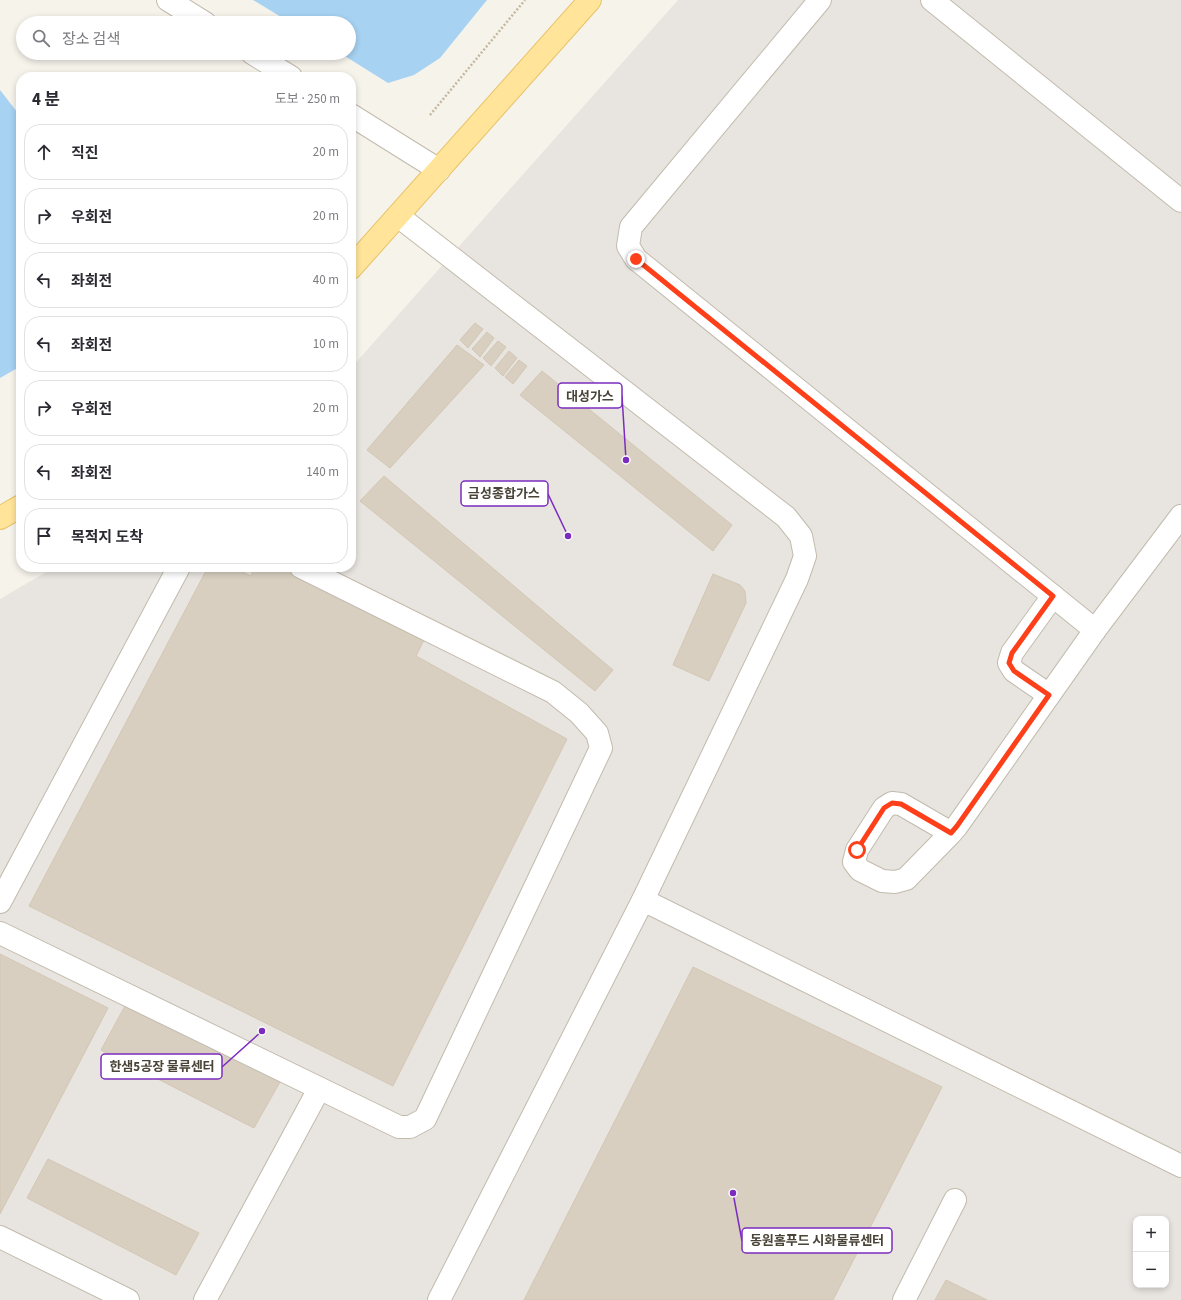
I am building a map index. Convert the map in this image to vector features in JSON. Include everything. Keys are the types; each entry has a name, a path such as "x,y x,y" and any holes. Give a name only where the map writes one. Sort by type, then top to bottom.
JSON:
{"main road":[{"path":"356,262 590,0"},
{"path":"0,518 16,509"}],"street":[{"path":"168,0 193,16"},
{"path":"820,0 631,227 628,246 636,259 1095,630"},
{"path":"932,0 1181,201"},
{"path":"263,60 283,72"},
{"path":"356,118 439,170"},
{"path":"398,216 786,517 801,536 805,556 797,579 643,900 439,1300"},
{"path":"951,833 1095,630 1181,516"},
{"path":"0,902 176,572"},
{"path":"0,933 398,1127 410,1127 425,1119 601,748 597,733 579,713 553,692 311,572"},
{"path":"1049,695 1014,671 1009,663 1012,653 1053,596"},
{"path":"643,900 1181,1166"},
{"path":"205,1300 319,1089"},
{"path":"904,1300 955,1200"},
{"path":"0,1237 128,1300"}],"path":[{"path":"430,115 525,0"}],"shaded area":[{"path":"678,0 1181,0 1181,1300 0,1300 0,599 46,572 356,572 356,362"}],"water":[{"path":"253,0 487,0 440,58 414,75 388,83 351,60 356,60 356,16 279,16"},
{"path":"0,90 16,111 16,369 0,378"}],"building":[{"path":"475,323 483,329 468,348 460,340"},
{"path":"487,332 494,338 480,357 472,349"},
{"path":"498,341 506,347 491,366 483,358"},
{"path":"457,345 484,365 390,468 367,450"},
{"path":"509,351 517,358 503,376 495,368"},
{"path":"519,360 527,366 513,384 505,377"},
{"path":"542,371 732,525 713,551 520,395"},
{"path":"384,476 613,670 595,691 360,501"},
{"path":"205,572 243,572 251,576 252,572 288,572 424,640 416,656 567,739 393,1086 29,906"},
{"path":"713,574 740,585 745,591 746,603 709,681 673,665"},
{"path":"0,954 108,1008 0,1214"},
{"path":"693,967 942,1087 833,1300 524,1300"},
{"path":"126,1004 280,1082 254,1128 101,1050"},
{"path":"48,1159 199,1233 176,1275 27,1198"},
{"path":"946,1280 987,1300 935,1300"}],"place":[{"name":"대성가스","path":"626,460"},
{"name":"금성종합가스","path":"568,536"},
{"name":"한샘5공장 물류센터","path":"262,1031"},
{"name":"동원홈푸드 시화물류센터","path":"733,1193"}],"route":[{"path":"636,259 1053,596 1012,653 1009,663 1014,671 1049,695 957,826 951,833 901,804 892,803 884,808 857,850"}]}
